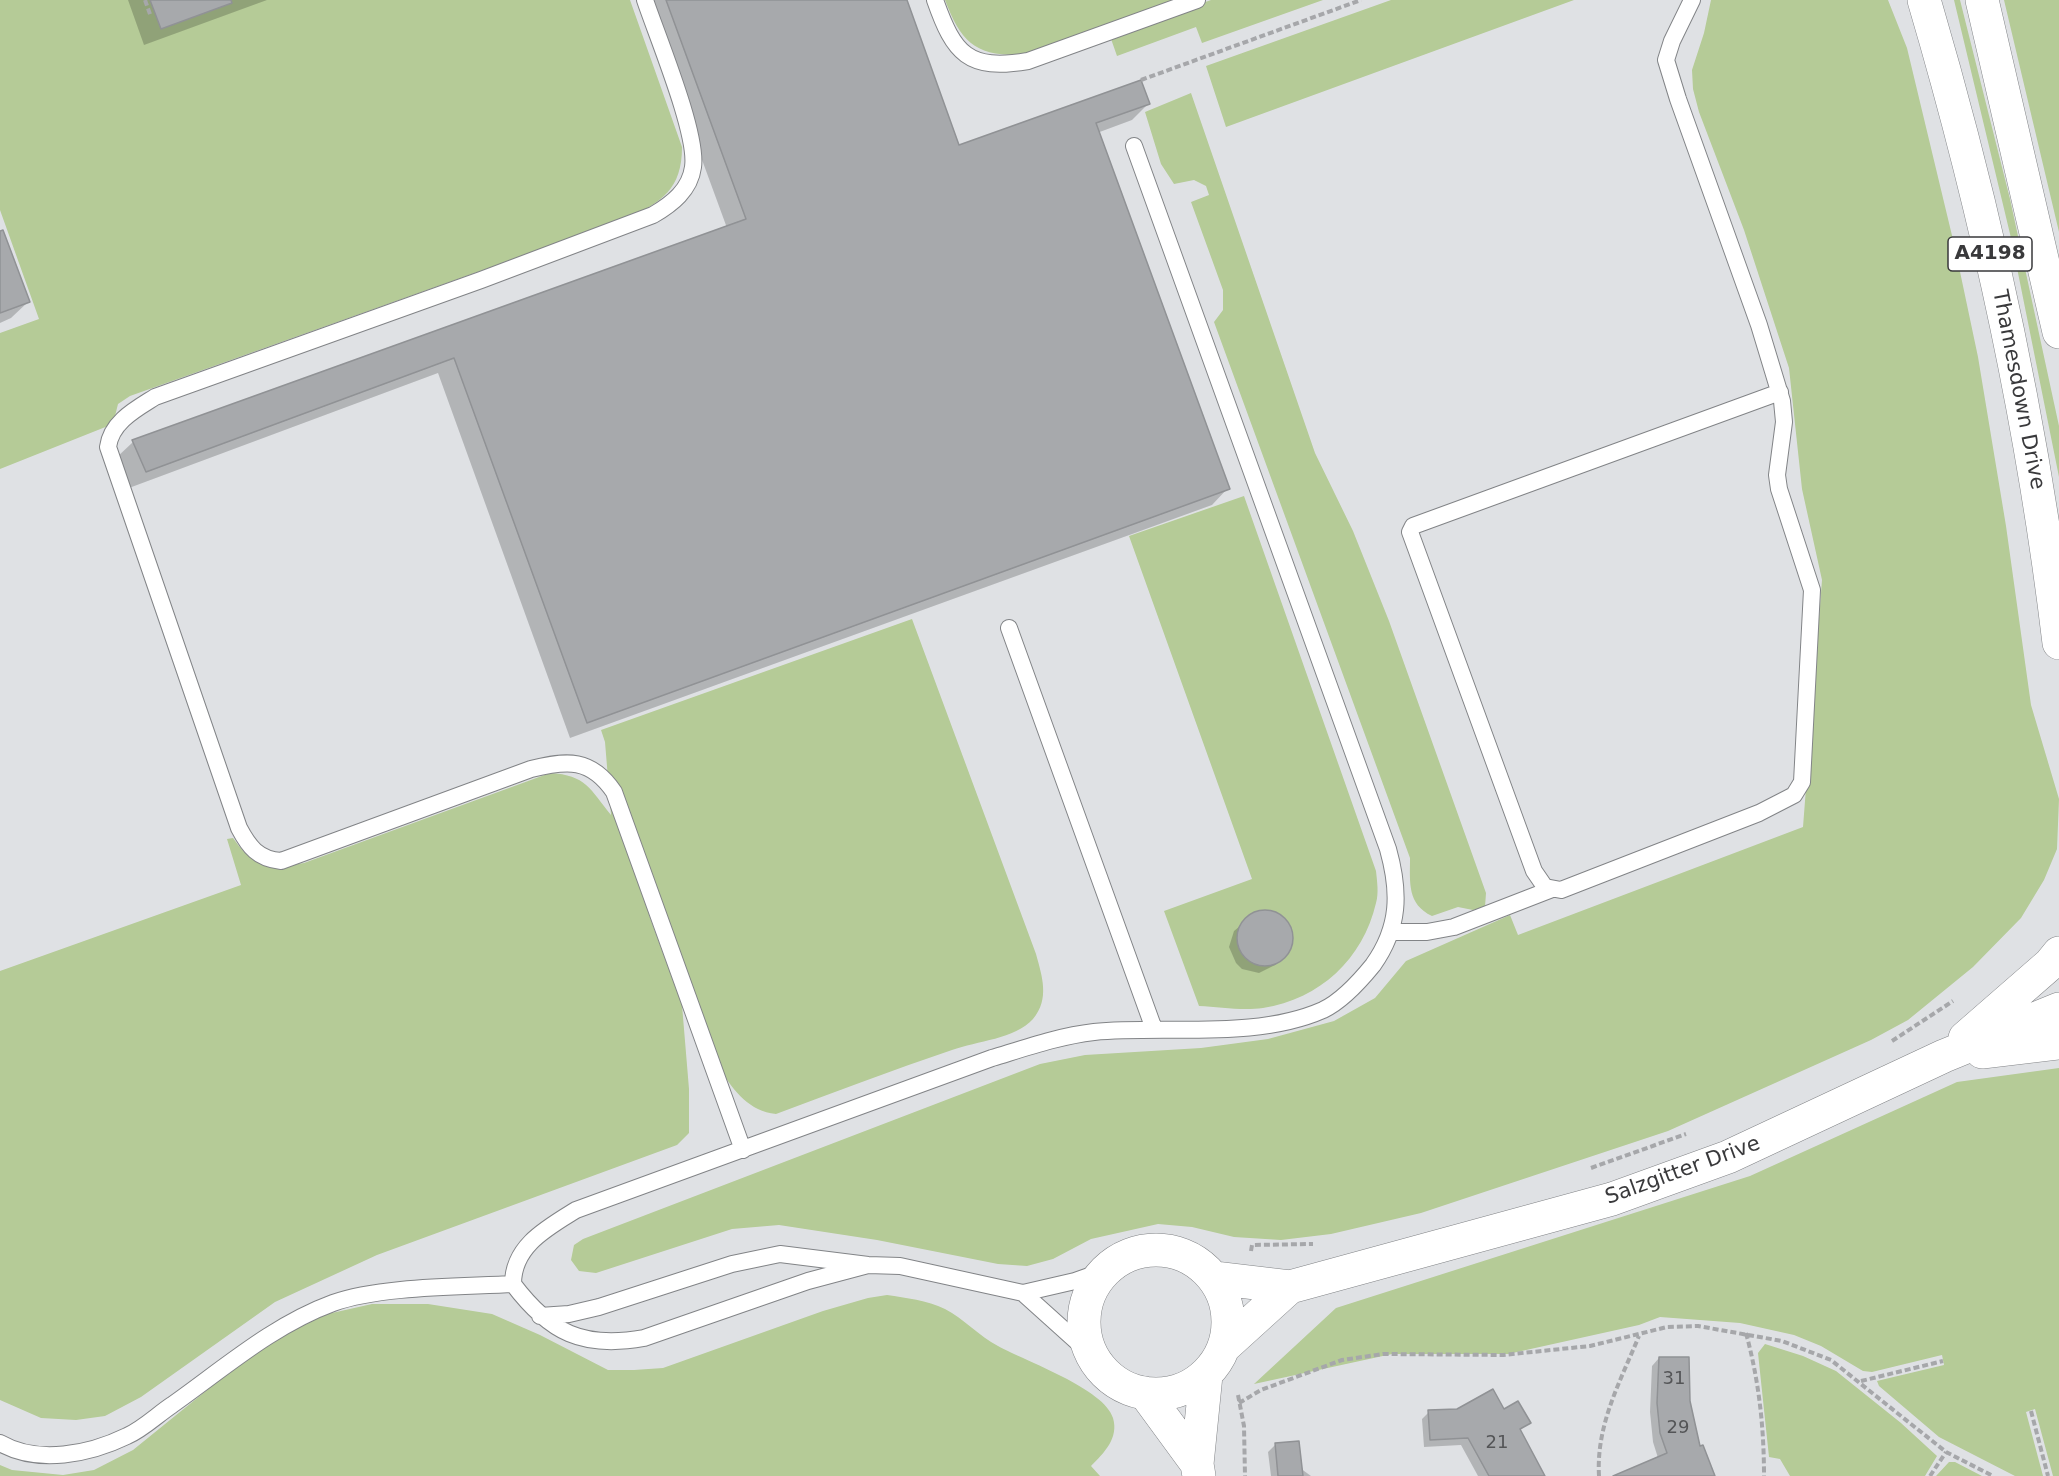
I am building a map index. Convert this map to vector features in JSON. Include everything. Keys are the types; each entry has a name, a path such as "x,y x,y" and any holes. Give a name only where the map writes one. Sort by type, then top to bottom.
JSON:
{"street":[{"name":"Thamesdown Drive","path":"1924,0 1963,138 2021,397 2041,511 2059,643"},
{"name":"A4198","path":"1982,0 2059,332"},
{"path":"1944,1056 2050,964 2059,953"},
{"name":"Salzgitter Drive","path":"1214,1278 1290,1287 1565,1213 1693,1171 1778,1135 1944,1056 2059,1009"},
{"path":"1944,1056 2059,1043"},
{"name":"Salzgitter Drive","path":"1225,1346 1229,1322 1225,1299 1214,1278 1199,1263 1182,1254 1162,1249 1141,1251 1123,1258 1106,1270 1092,1288 1085,1311 1085,1334 1093,1356 1115,1380 1124,1386 1144,1393 1166,1394 1187,1387 1206,1375 1225,1346 1290,1287"},
{"name":"Salzgitter Drive","path":"1198,1470 1206,1375"},
{"name":"Salzgitter Drive","path":"1144,1393 1198,1470"}],"lane":[{"path":"645,0 691,141 693,167 687,185 673,203 653,215 502,272 156,397 132,412 118,425 109,439 108,447 238,828 247,844 268,860 281,861 531,769 560,762 579,763 603,775 614,792 743,1150"},
{"path":"935,0 946,33 960,50 982,64 1003,66 1028,61 1197,0"},
{"path":"1390,932 1427,932 1454,927 1552,890 1560,890 1759,813 1794,795 1802,782 1812,590 1777,475 1784,422 1780,392 1666,60 1672,41 1692,0"},
{"path":"868,1265 817,1278 644,1338 629,1341 602,1342 565,1333 540,1316 513,1284 513,1267 522,1253 540,1233 576,1210 993,1058 1042,1043 1091,1032 1245,1027 1288,1023 1325,1009 1361,980 1386,947 1390,932 1396,906 1395,876 1388,849 1134,146"},
{"path":"1552,890 1545,887 1534,871 1410,532 1413,526 1780,392"},
{"path":"1009,628 1154,1029"},
{"path":"540,1316 569,1314 599,1307 732,1263 766,1255 811,1256 868,1265 900,1266 1023,1293 1064,1284 1106,1270"},
{"path":"0,1443 32,1453 62,1454 94,1450 129,1435 280,1329 333,1303 388,1292 513,1284"},
{"path":"1023,1293 1093,1356"}],"path":[{"path":"145,0 151,17"},
{"path":"1141,80 1361,0"},
{"path":"1882,1047 1960,996"},
{"path":"1581,1172 1691,1132"},
{"path":"1248,1282 1252,1245 1318,1244"},
{"path":"1240,1402 1270,1386 1342,1360 1383,1354 1503,1355 1590,1346 1667,1328 1698,1326 1746,1333 1806,1349 1831,1360 1946,1452 1992,1476"},
{"path":"1746,1333 1758,1382 1764,1433 1764,1476"},
{"path":"1599,1476 1598,1452 1603,1423 1639,1336"},
{"path":"1860,1381 1943,1360"},
{"path":"1237,1390 1240,1402 1245,1476"},
{"path":"2031,1411 2048,1476"},
{"path":"1930,1476 1946,1452"}],"green space":[{"path":"0,0 630,0 682,147 678,174 674,184 660,200 626,219 130,396 118,404 113,424 0,469 0,333 39,319 0,210"},
{"path":"945,0 1174,0 1021,55 1005,55 992,53 972,44 957,26"},
{"path":"1211,0 1323,0 1202,43 1196,27 1117,56 1110,36"},
{"path":"1391,0 1574,0 1226,127 1206,66"},
{"path":"1711,0 1888,0 1907,48 1955,248 1978,357 2006,526 2031,705 2059,799 2057,849 2044,880 2021,918 1973,967 1908,1020 1871,1040 1668,1131 1421,1213 1331,1234 1281,1240 1234,1237 1192,1227 1158,1224 1091,1239 1053,1259 1027,1266 998,1264 877,1240 779,1225 732,1229 596,1273 579,1271 571,1260 574,1245 583,1239 1040,1064 1085,1055 1201,1048 1268,1039 1334,1021 1375,998 1406,961 1510,915 1518,935 1803,827 1822,580 1802,489 1789,368 1744,230 1699,112 1693,89 1692,70 1704,33"},
{"path":"1954,0 1960,0 2010,199 2059,426 2059,477 2011,238"},
{"path":"2004,0 2059,0 2059,232"},
{"path":"1191,93 1315,453 1353,531 1389,621 1486,893 1485,907 1473,910 1458,907 1432,916 1424,911 1414,899 1410,884 1410,858 1214,322 1223,310 1223,290 1191,202 1209,195 1206,186 1194,180 1174,184 1161,164 1145,112"},
{"path":"1244,496 1376,871 1378,891 1370,923 1361,942 1336,973 1303,996 1263,1008 1247,1009 1199,1006 1164,911 1252,879 1129,536"},
{"path":"912,619 1036,954 1043,995 1038,1011 1025,1026 1006,1035 952,1050 776,1114 766,1112 750,1105 721,1071 667,916 649,915 682,1005 689,1089 689,1133 677,1145 377,1255 275,1302 141,1397 105,1416 76,1420 41,1418 0,1400 0,971 241,885 227,839 233,838 248,856 263,864 281,866 304,863 550,773 580,780 611,815 605,742 601,730"},
{"path":"2059,1068 2059,1476 2053,1476 2035,1409 2026,1412 2043,1476 2015,1476 1939,1437 1879,1386 1877,1381 1944,1365 1942,1355 1872,1372 1863,1371 1821,1346 1794,1335 1740,1323 1660,1317 1639,1325 1508,1354 1392,1354 1254,1384 1336,1308 1750,1176 1957,1082"},
{"path":"887,1295 924,1301 945,1309 998,1346 1080,1386 1107,1407 1113,1418 1114,1432 1109,1445 1091,1466 1100,1476 0,1476 0,1465 12,1470 63,1475 94,1470 133,1450 233,1369 276,1338 323,1315 372,1304 428,1304 492,1314 540,1335 608,1370 634,1370 663,1368 823,1311"},
{"path":"1765,1344 1803,1356 1836,1371 1901,1423 1937,1456 1925,1476 1790,1476 1780,1459 1769,1457 1758,1353"},
{"path":"1949,1462 1955,1462 1982,1476 1936,1476"}],"building":[{"path":"150,0 231,0 232,3 161,29"},
{"path":"666,0 907,0 959,145 1141,80 1150,104 1096,123 1230,489 587,723 454,358 146,472 132,440 746,219"},
{"path":"3,230 30,302 0,313 0,231"},
{"path":"1265,910 1280,915 1288,923 1293,938 1288,953 1280,961 1265,966 1250,961 1242,953 1237,938 1242,923 1250,915"},
{"path":"1659,1357 1689,1357 1690,1401 1700,1446 1703,1445 1715,1476 1613,1476 1667,1453 1660,1433 1657,1403"},
{"path":"1493,1389 1504,1409 1518,1401 1531,1423 1520,1429 1545,1476 1489,1476 1468,1438 1430,1440 1428,1410 1457,1409"},
{"path":"1299,1441 1303,1476 1278,1476 1275,1443"}]}
